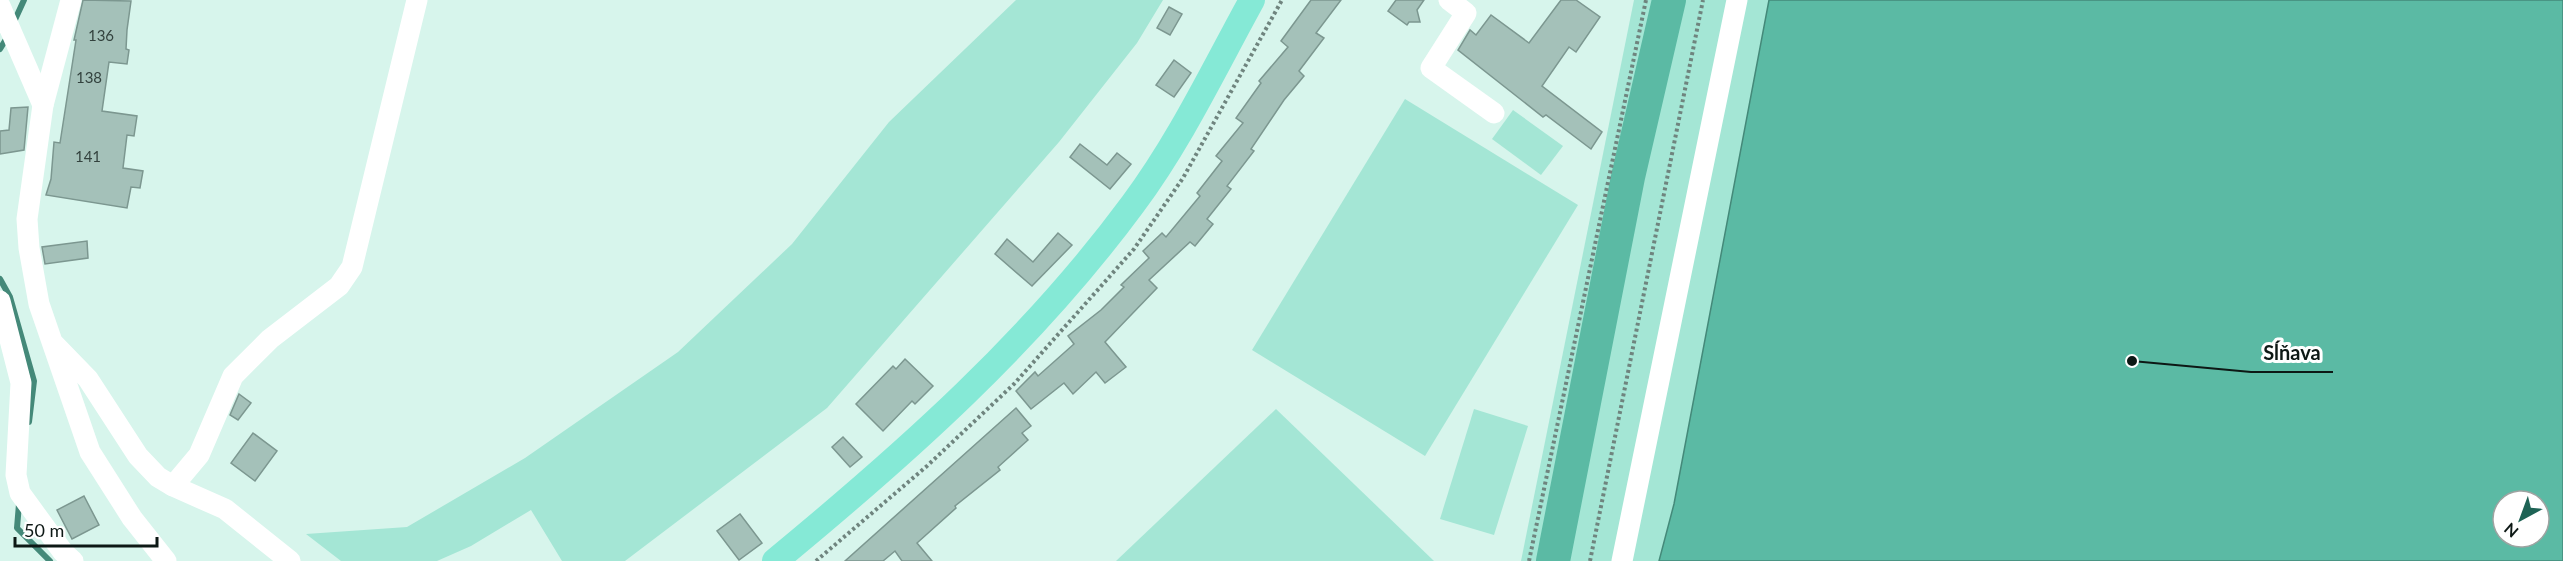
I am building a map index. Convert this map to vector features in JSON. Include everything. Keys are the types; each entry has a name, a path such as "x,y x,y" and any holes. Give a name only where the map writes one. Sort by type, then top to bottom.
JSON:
{"main road":[{"path":"775,561 893,462 970,391 1043,315 1085,267 1135,202 1180,132 1251,0"}],"street":[{"path":"71,0 43,105 27,219 29,248 39,304 90,452 132,518 166,561"},
{"path":"173,486 199,455 232,376 270,339 339,286 352,267 417,0"},
{"path":"1622,561 1737,0"},
{"path":"1458,7 1431,68 1494,113"},
{"path":"1,13 43,105"},
{"path":"0,301 21,383 16,475 20,493 63,552 73,561"},
{"path":"50,340 88,379 138,456 158,477 225,509 290,561"}],"path":[{"path":"1529,561 1646,0"},
{"path":"1590,561 1703,0"}],"shaded area":[{"path":"1016,0 1163,0 1137,43 1059,142 827,408 625,561 562,561 531,510 471,546 437,561 341,561 306,534 407,527 525,458 678,352 792,244 889,122"},
{"path":"1634,0 1769,0 1674,504 1659,561 1521,561"},
{"path":"1769,0 2563,0 2563,561 1659,561 1674,504"},
{"path":"1405,99 1578,205 1425,456 1252,350"},
{"path":"1513,110 1563,146 1541,175 1492,139"},
{"path":"1276,409 1434,561 1116,561"},
{"path":"1474,409 1528,426 1494,535 1440,519"}],"building":[{"path":"83,0 131,1 127,30 126,49 129,50 127,64 109,62 102,111 137,116 134,136 127,135 123,168 143,171 140,188 131,187 127,208 46,195 51,179 54,142 60,143 76,40 74,40"},
{"path":"1311,0 1341,0 1316,33 1324,38 1299,71 1304,76 1284,100 1251,149 1254,151 1227,186 1231,189 1207,219 1213,224 1195,246 1190,242 1149,280 1157,288 1105,342 1126,367 1105,383 1096,372 1073,394 1064,383 1031,409 1016,391 1035,372 1038,376 1074,344 1068,336 1101,310 1124,287 1121,285 1149,258 1143,251 1162,233 1166,237 1200,196 1197,193 1222,161 1216,156 1243,123 1236,118 1261,83 1259,81 1288,47 1281,41"},
{"path":"1396,0 1424,0 1417,10 1420,22 1409,22 1407,25 1388,11"},
{"path":"1561,0 1576,0 1600,17 1576,52 1569,47 1542,86 1602,132 1591,149 1546,115 1543,117 1458,50 1470,30 1476,35 1491,15 1529,43"},
{"path":"1169,7 1182,14 1170,35 1157,28"},
{"path":"1174,60 1191,73 1174,97 1156,85"},
{"path":"28,107 24,150 0,154 0,131 9,130 11,108"},
{"path":"1080,144 1107,165 1117,153 1131,164 1110,189 1070,157"},
{"path":"1058,233 1072,245 1032,286 995,254 1007,239 1033,262"},
{"path":"87,241 88,258 45,264 42,247"},
{"path":"905,359 933,386 915,404 912,401 883,431 856,404 893,366 896,369"},
{"path":"239,394 251,403 238,420 230,415"},
{"path":"1016,408 1031,426 1022,433 1028,440 998,467 1000,470 955,506 956,508 917,543 932,561 902,561 895,551 883,561 845,561"},
{"path":"253,433 277,451 255,481 231,463"},
{"path":"843,437 862,457 850,467 832,447"},
{"path":"84,496 99,525 72,539 57,510"},
{"path":"740,514 762,543 739,560 717,531"}],"waterway":[{"path":"13,24 24,0"},
{"path":"1553,561 1628,177 1669,0"},
{"path":"0,49 8,36"},
{"path":"0,279 10,297 34,381 29,422"},
{"path":"19,504 17,528 50,561"}],"place":[{"name":"Sĺňava","path":"2132,361"}]}
